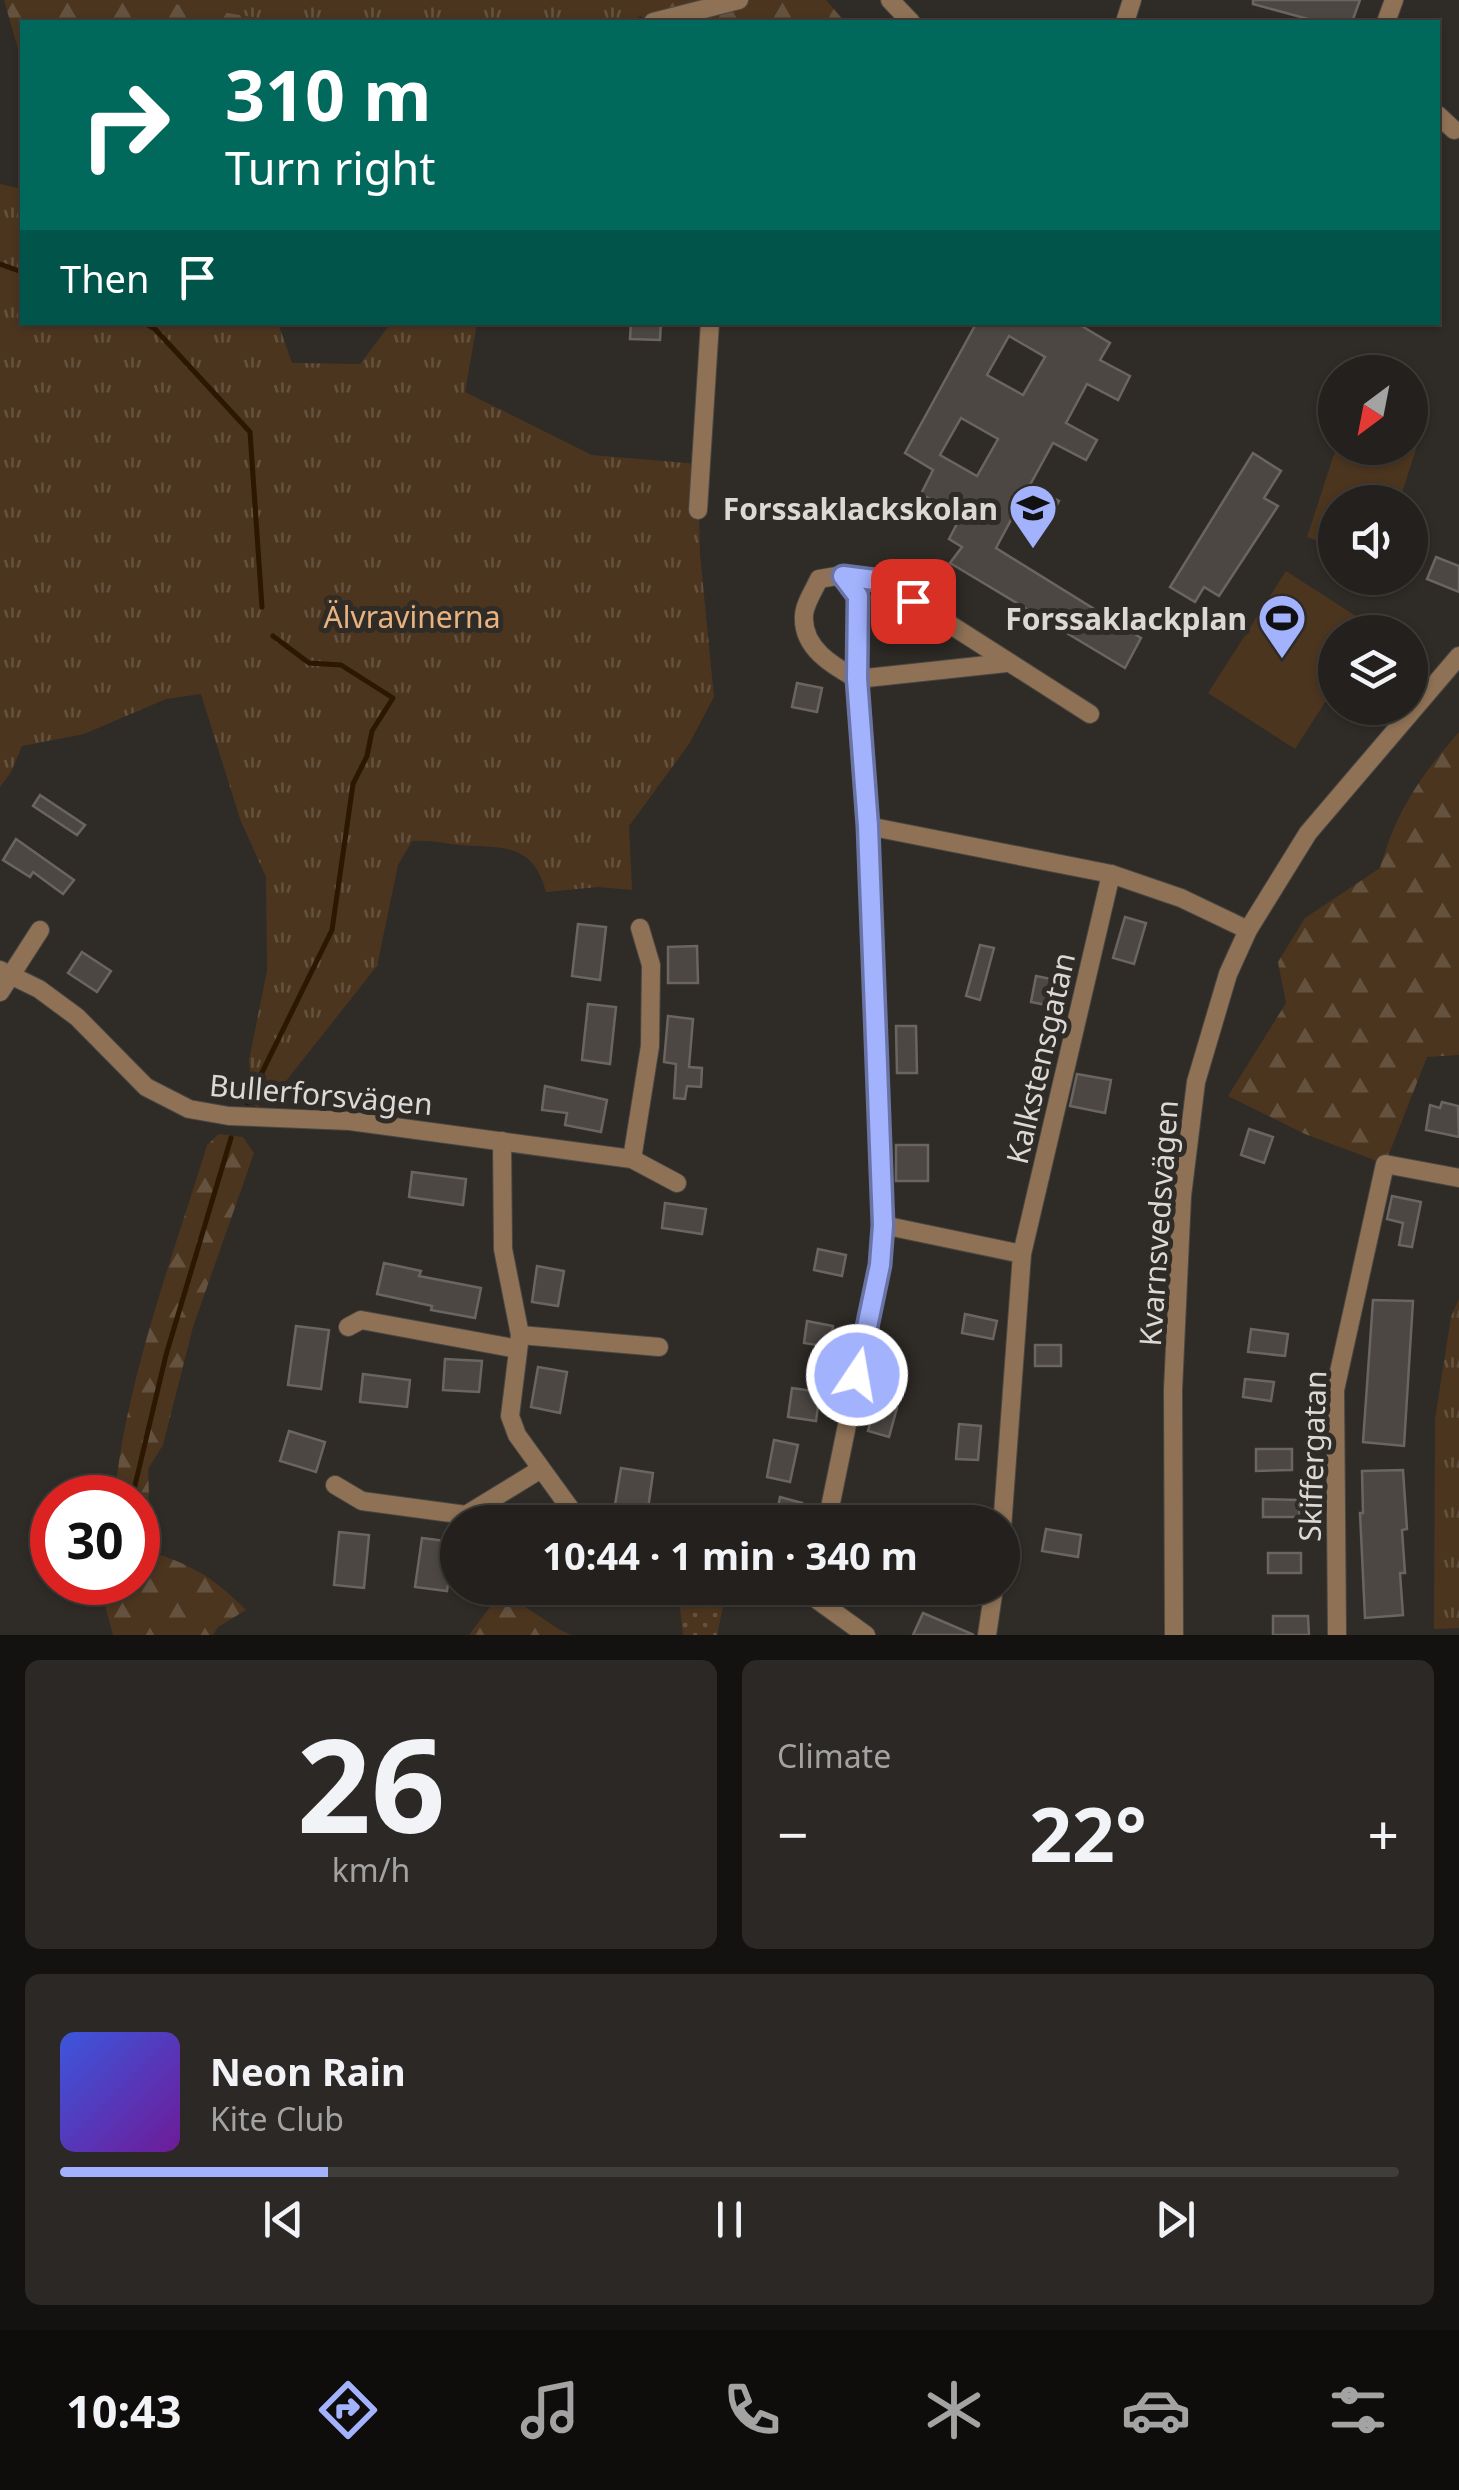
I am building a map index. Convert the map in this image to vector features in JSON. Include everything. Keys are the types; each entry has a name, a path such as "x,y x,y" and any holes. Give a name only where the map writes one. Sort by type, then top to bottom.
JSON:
{"street":[{"path":"661,20 739,0"},
{"path":"890,0 909,20"},
{"path":"698,510 710,325"},
{"path":"831,1505 880,1265 883,1225 868,826 857,679 858,596 843,576"},
{"path":"1006,663 857,679 830,664 809,641 804,614 818,579 843,576 882,581 1090,714"},
{"name":"Kvarnsvedsvägen","path":"1174,1635 1173,1390 1182,1196 1196,1082 1228,974 1248,930 1308,833 1459,656"},
{"path":"868,826 1111,874 1181,898 1248,930"},
{"name":"Kalkstensgatan","path":"1004,1505 1022,1254 1111,874"},
{"path":"632,1159 650,1046 651,965 640,928"},
{"path":"0,992 6,972 40,930"},
{"name":"Bullerforsvägen","path":"6,972 77,1017 146,1087 190,1109 230,1116 350,1122 632,1159 677,1183"},
{"path":"502,1141 503,1249 519,1342 510,1416 517,1435 567,1505"},
{"name":"Skiffergatan","path":"1337,1635 1335,1390 1386,1164 1459,1178"},
{"path":"883,1225 1022,1254"},
{"path":"348,1326 360,1320 519,1342 659,1347"},
{"path":"336,1485 362,1502 466,1515 541,1469"},
{"path":"828,1605 866,1635"},
{"path":"987,1635 991,1605"}],"green space":[{"path":"4,0 603,0 565,20 20,20 20,56"},
{"path":"151,0 674,0 632,20 269,20"},
{"path":"606,0 826,0 843,20 648,20"},
{"name":"Älvravinerna","path":"0,184 20,189 20,325 279,325 292,363 360,364 389,325 477,325 465,392 592,455 698,464 700,554 714,697 689,744 629,826 632,890 598,887 546,892 540,874 521,854 497,847 412,841 398,865 377,966 282,1086 257,1108 252,1103 249,1060 267,971 266,877 240,819 201,694 166,699 84,734 22,746 0,787"},
{"path":"1330,465 1411,465 1404,485 1324,485"},
{"path":"1318,503 1318,541 1307,537"},
{"name":"Forssaklackplan","path":"1286,571 1354,615 1318,615 1318,713 1295,749 1208,693"},
{"path":"1459,732 1459,1055 1427,1057 1385,1164 1305,1134 1228,1096 1286,1003 1278,962 1305,918 1380,868 1411,796"},
{"path":"219,1134 243,1137 254,1153 193,1327 163,1445 148,1475 118,1475 139,1365 207,1145"},
{"path":"1459,1299 1459,1628 1434,1629 1435,1419 1451,1317"},
{"path":"160,1555 198,1572 246,1610 218,1627 213,1635 113,1635 105,1605 160,1605"},
{"path":"522,1605 571,1635 469,1635 490,1607"},
{"path":"680,1605 723,1605 717,1635 683,1635"}],"building":[{"path":"1253,0 1360,0 1353,20 1312,20 1253,4"},
{"path":"631,325 661,325 660,340 630,339"},
{"path":"975,325 1080,325 1110,343 1100,360 1130,376 1118,400 1087,384 1066,423 1097,440 1086,460 1053,443 1030,485 1059,501 1048,521 1019,505 996,548 1141,638 1125,668 950,563 962,547 949,539 961,516 921,494 933,470 905,453","holes":["1009,336 1045,357 1023,395 987,375","961,418 998,439 977,476 940,455"]},
{"path":"1253,453 1281,471 1264,498 1278,506 1219,596 1204,587 1195,602 1170,587"},
{"path":"1436,557 1459,566 1459,592 1428,579"},
{"path":"797,683 822,688 817,712 792,707"},
{"path":"40,795 85,825 77,835 33,806"},
{"path":"16,839 74,880 63,894 33,872 30,877 3,860"},
{"path":"1125,917 1146,923 1134,964 1113,958"},
{"path":"578,924 606,927 600,980 572,976"},
{"path":"980,945 994,948 980,1000 966,996"},
{"path":"697,946 698,983 668,983 668,947"},
{"path":"82,952 111,971 97,992 68,973"},
{"path":"1036,976 1061,981 1056,1007 1031,1002"},
{"path":"588,1004 616,1007 610,1064 582,1060"},
{"path":"668,1016 693,1019 689,1067 702,1068 701,1087 687,1086 685,1099 674,1098 676,1064 664,1062"},
{"path":"896,1026 916,1026 917,1073 897,1073"},
{"path":"1077,1074 1111,1080 1105,1113 1070,1106"},
{"path":"545,1086 607,1100 601,1132 565,1125 567,1113 542,1110"},
{"path":"1442,1102 1458,1106 1459,1137 1426,1130 1430,1105 1440,1108"},
{"path":"1249,1129 1273,1137 1264,1163 1241,1155"},
{"path":"896,1145 928,1145 928,1181 896,1181"},
{"path":"412,1172 466,1179 463,1205 409,1197"},
{"path":"1392,1196 1421,1202 1412,1247 1399,1245 1403,1223 1387,1219"},
{"path":"665,1203 706,1209 702,1234 662,1228"},
{"path":"818,1249 846,1255 842,1276 814,1270"},
{"path":"384,1263 421,1271 419,1276 481,1288 475,1318 377,1294"},
{"path":"537,1266 564,1271 558,1306 532,1302"},
{"path":"1373,1300 1413,1301 1404,1446 1363,1442"},
{"path":"965,1314 997,1321 993,1339 962,1333"},
{"path":"807,1321 833,1326 830,1347 804,1343"},
{"path":"296,1326 329,1330 321,1389 288,1385"},
{"path":"1251,1329 1288,1334 1285,1356 1248,1352"},
{"path":"1035,1345 1061,1345 1061,1366 1035,1366"},
{"path":"445,1359 482,1361 479,1392 443,1390"},
{"path":"538,1367 567,1372 560,1413 531,1407"},
{"path":"363,1374 410,1380 407,1407 360,1402"},
{"path":"1245,1379 1274,1382 1271,1401 1243,1397"},
{"path":"792,1388 820,1392 816,1421 788,1417"},
{"path":"876,1402 897,1408 889,1437 868,1431"},
{"path":"959,1424 981,1426 978,1460 956,1459"},
{"path":"289,1431 325,1442 316,1472 280,1461"},
{"path":"774,1440 798,1445 790,1482 767,1477"},
{"path":"1256,1449 1292,1449 1292,1470 1256,1471"},
{"path":"621,1468 653,1473 649,1505 615,1505"},
{"path":"1403,1470 1407,1529 1402,1530 1405,1573 1400,1573 1403,1615 1365,1618 1362,1471"},
{"path":"780,1497 802,1503 802,1505 778,1505"},
{"path":"1263,1499 1300,1500 1299,1517 1263,1517"},
{"path":"1046,1529 1081,1535 1078,1557 1042,1551"},
{"path":"339,1532 369,1535 364,1588 334,1585"},
{"path":"422,1538 440,1540 440,1590 415,1587"},
{"path":"1268,1553 1301,1553 1301,1573 1268,1573"},
{"path":"923,1613 974,1635 913,1635"},
{"path":"1273,1616 1308,1616 1309,1635 1273,1635"}],"waterway":[{"path":"0,264 20,271"},
{"path":"148,325 250,432 262,607"},
{"path":"247,1103 332,930 353,784 367,756 372,731 393,698 341,665 309,663 273,636"},
{"path":"137,1475 166,1355 231,1138"}],"place":[{"name":"Forssaklackskolan","path":"1033,550"},
{"name":"Forssaklackplan","path":"1282,660"}],"route":[{"path":"857,1375 880,1265 883,1225 868,826 857,679 858,596 843,576 882,581 913,601"}]}
